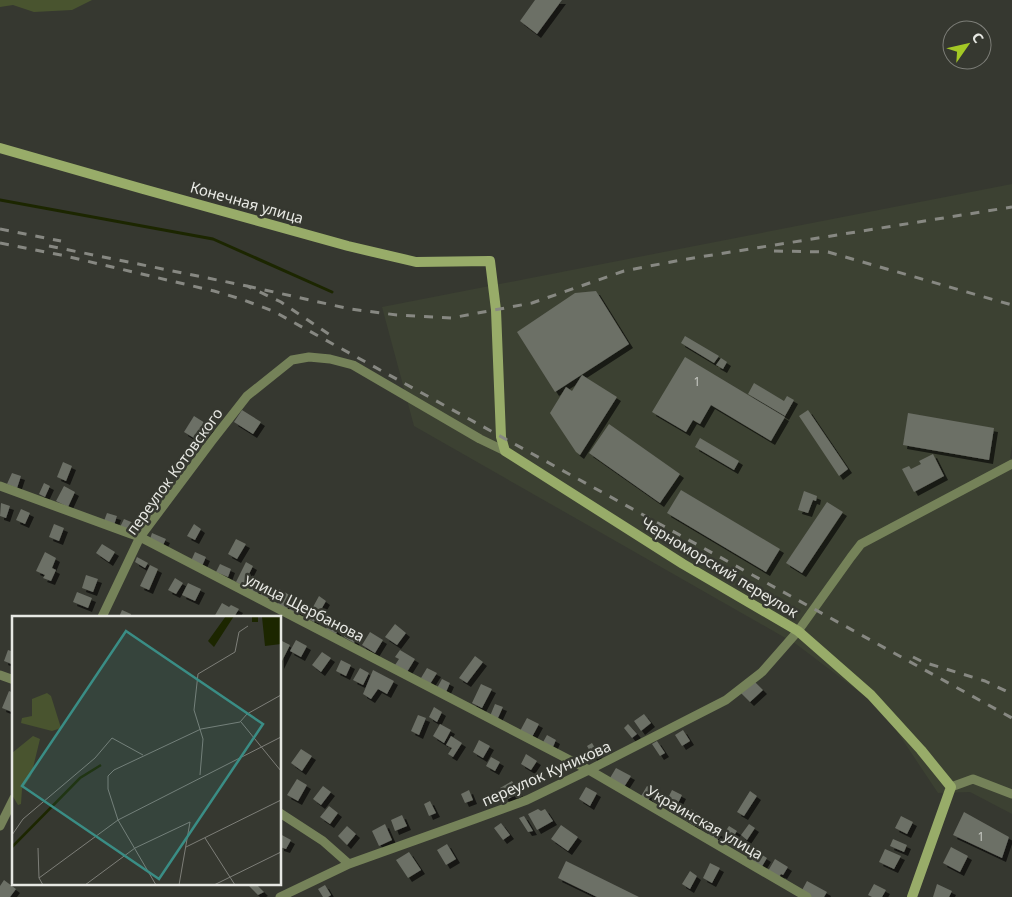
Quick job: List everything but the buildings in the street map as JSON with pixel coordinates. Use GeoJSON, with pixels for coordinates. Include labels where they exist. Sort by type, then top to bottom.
{"type":"FeatureCollection","features":[{"type":"Feature","properties":{"kind":"street","name":"Конечная улица"},"geometry":{"type":"LineString","coordinates":[[0,148],[348,246],[416,262],[490,261],[496,310],[501,437],[505,450]]}},
{"type":"Feature","properties":{"kind":"street","name":"переулок Котовского"},"geometry":{"type":"LineString","coordinates":[[102,616],[140,537],[247,396],[292,360],[309,357],[330,359],[353,365],[480,439],[505,450]]}},
{"type":"Feature","properties":{"kind":"street","name":"Черноморский переулок"},"geometry":{"type":"LineString","coordinates":[[505,450],[683,564],[798,631],[871,695],[921,750],[951,787]]}},
{"type":"Feature","properties":{"kind":"street","name":"переулок Куникова"},"geometry":{"type":"LineString","coordinates":[[280,897],[349,864],[518,803],[590,770],[726,700],[762,672],[798,631],[861,544],[1012,464]]}},
{"type":"Feature","properties":{"kind":"street","name":"улица Щербанова"},"geometry":{"type":"LineString","coordinates":[[0,486],[140,537],[590,770]]}},
{"type":"Feature","properties":{"kind":"street"},"geometry":{"type":"LineString","coordinates":[[0,675],[12,679]]}},
{"type":"Feature","properties":{"kind":"street","name":"Украинская улица"},"geometry":{"type":"LineString","coordinates":[[590,770],[807,897]]}},
{"type":"Feature","properties":{"kind":"street"},"geometry":{"type":"LineString","coordinates":[[912,897],[951,787],[973,779],[1012,794]]}},
{"type":"Feature","properties":{"kind":"street"},"geometry":{"type":"LineString","coordinates":[[0,826],[12,802]]}},
{"type":"Feature","properties":{"kind":"street"},"geometry":{"type":"LineString","coordinates":[[281,814],[323,841],[349,864]]}},
{"type":"Feature","properties":{"kind":"shaded area"},"geometry":{"type":"Polygon","coordinates":[[[1012,184],[1012,445],[1010,458],[1012,459],[1012,814],[970,792],[938,793],[882,709],[796,644],[414,426],[382,307],[1012,184]]]}},
{"type":"Feature","properties":{"kind":"green space"},"geometry":{"type":"Polygon","coordinates":[[[0,0],[92,0],[72,10],[34,12],[13,5],[0,7],[0,0]]]}},
{"type":"Feature","properties":{"kind":"waterway"},"geometry":{"type":"LineString","coordinates":[[0,200],[213,239],[332,292]]}},
{"type":"Feature","properties":{"kind":"railway"},"geometry":{"type":"LineString","coordinates":[[247,286],[350,309],[397,315],[451,318],[532,303],[624,271],[681,260],[1012,207]]}},
{"type":"Feature","properties":{"kind":"railway"},"geometry":{"type":"LineString","coordinates":[[0,229],[61,241]]}},
{"type":"Feature","properties":{"kind":"railway"},"geometry":{"type":"LineString","coordinates":[[0,243],[61,255],[214,291],[273,311],[1012,718]]}},
{"type":"Feature","properties":{"kind":"railway"},"geometry":{"type":"LineString","coordinates":[[49,246],[247,286],[281,302],[333,337]]}},
{"type":"Feature","properties":{"kind":"railway"},"geometry":{"type":"LineString","coordinates":[[774,251],[828,252],[1012,305]]}},
{"type":"Feature","properties":{"kind":"railway"},"geometry":{"type":"LineString","coordinates":[[913,657],[923,662],[985,681],[1012,694]]}}]}
